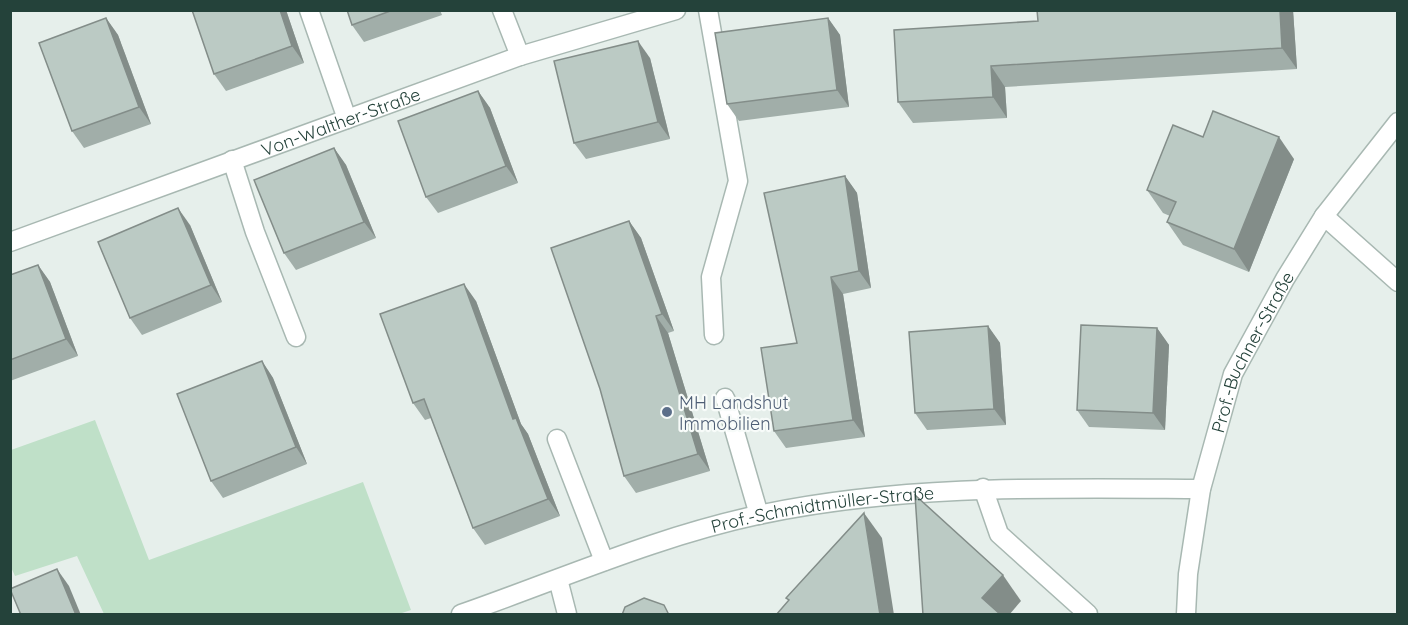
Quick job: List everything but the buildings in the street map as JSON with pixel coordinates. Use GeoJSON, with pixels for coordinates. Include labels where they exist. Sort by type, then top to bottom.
{"type":"FeatureCollection","features":[{"type":"Feature","properties":{"kind":"street"},"geometry":{"type":"LineString","coordinates":[[309,10],[347,118]]}},
{"type":"Feature","properties":{"kind":"street"},"geometry":{"type":"LineString","coordinates":[[502,10],[520,56]]}},
{"type":"Feature","properties":{"kind":"street","name":"Von-Walther-Straße"},"geometry":{"type":"LineString","coordinates":[[10,242],[520,56],[676,10]]}},
{"type":"Feature","properties":{"kind":"street"},"geometry":{"type":"LineString","coordinates":[[708,10],[738,181],[711,277],[714,335]]}},
{"type":"Feature","properties":{"kind":"street","name":"Prof.-Buchner-Straße"},"geometry":{"type":"LineString","coordinates":[[1186,615],[1188,574],[1201,489],[1233,374],[1285,279],[1324,216],[1398,122]]}},
{"type":"Feature","properties":{"kind":"street"},"geometry":{"type":"LineString","coordinates":[[232,160],[255,232],[296,337]]}},
{"type":"Feature","properties":{"kind":"street"},"geometry":{"type":"LineString","coordinates":[[1324,216],[1398,282]]}},
{"type":"Feature","properties":{"kind":"street"},"geometry":{"type":"LineString","coordinates":[[725,398],[759,515]]}},
{"type":"Feature","properties":{"kind":"street"},"geometry":{"type":"LineString","coordinates":[[557,439],[604,561]]}},
{"type":"Feature","properties":{"kind":"street"},"geometry":{"type":"LineString","coordinates":[[983,488],[999,534],[1088,615]]}},
{"type":"Feature","properties":{"kind":"street","name":"Prof.-Schmidtmüller-Straße"},"geometry":{"type":"LineString","coordinates":[[473,612],[604,561],[694,531],[759,515],[865,499],[983,488],[1201,489]]}},
{"type":"Feature","properties":{"kind":"street"},"geometry":{"type":"LineString","coordinates":[[558,579],[567,615]]}},
{"type":"Feature","properties":{"kind":"green space"},"geometry":{"type":"Polygon","coordinates":[[[95,420],[149,560],[363,482],[411,610],[399,614],[104,614],[77,556],[15,576],[10,565],[11,450],[95,420]]]}},
{"type":"Feature","properties":{"kind":"place","name":"MH Landshut Immobilien"},"geometry":{"type":"Point","coordinates":[667,412]}}]}
